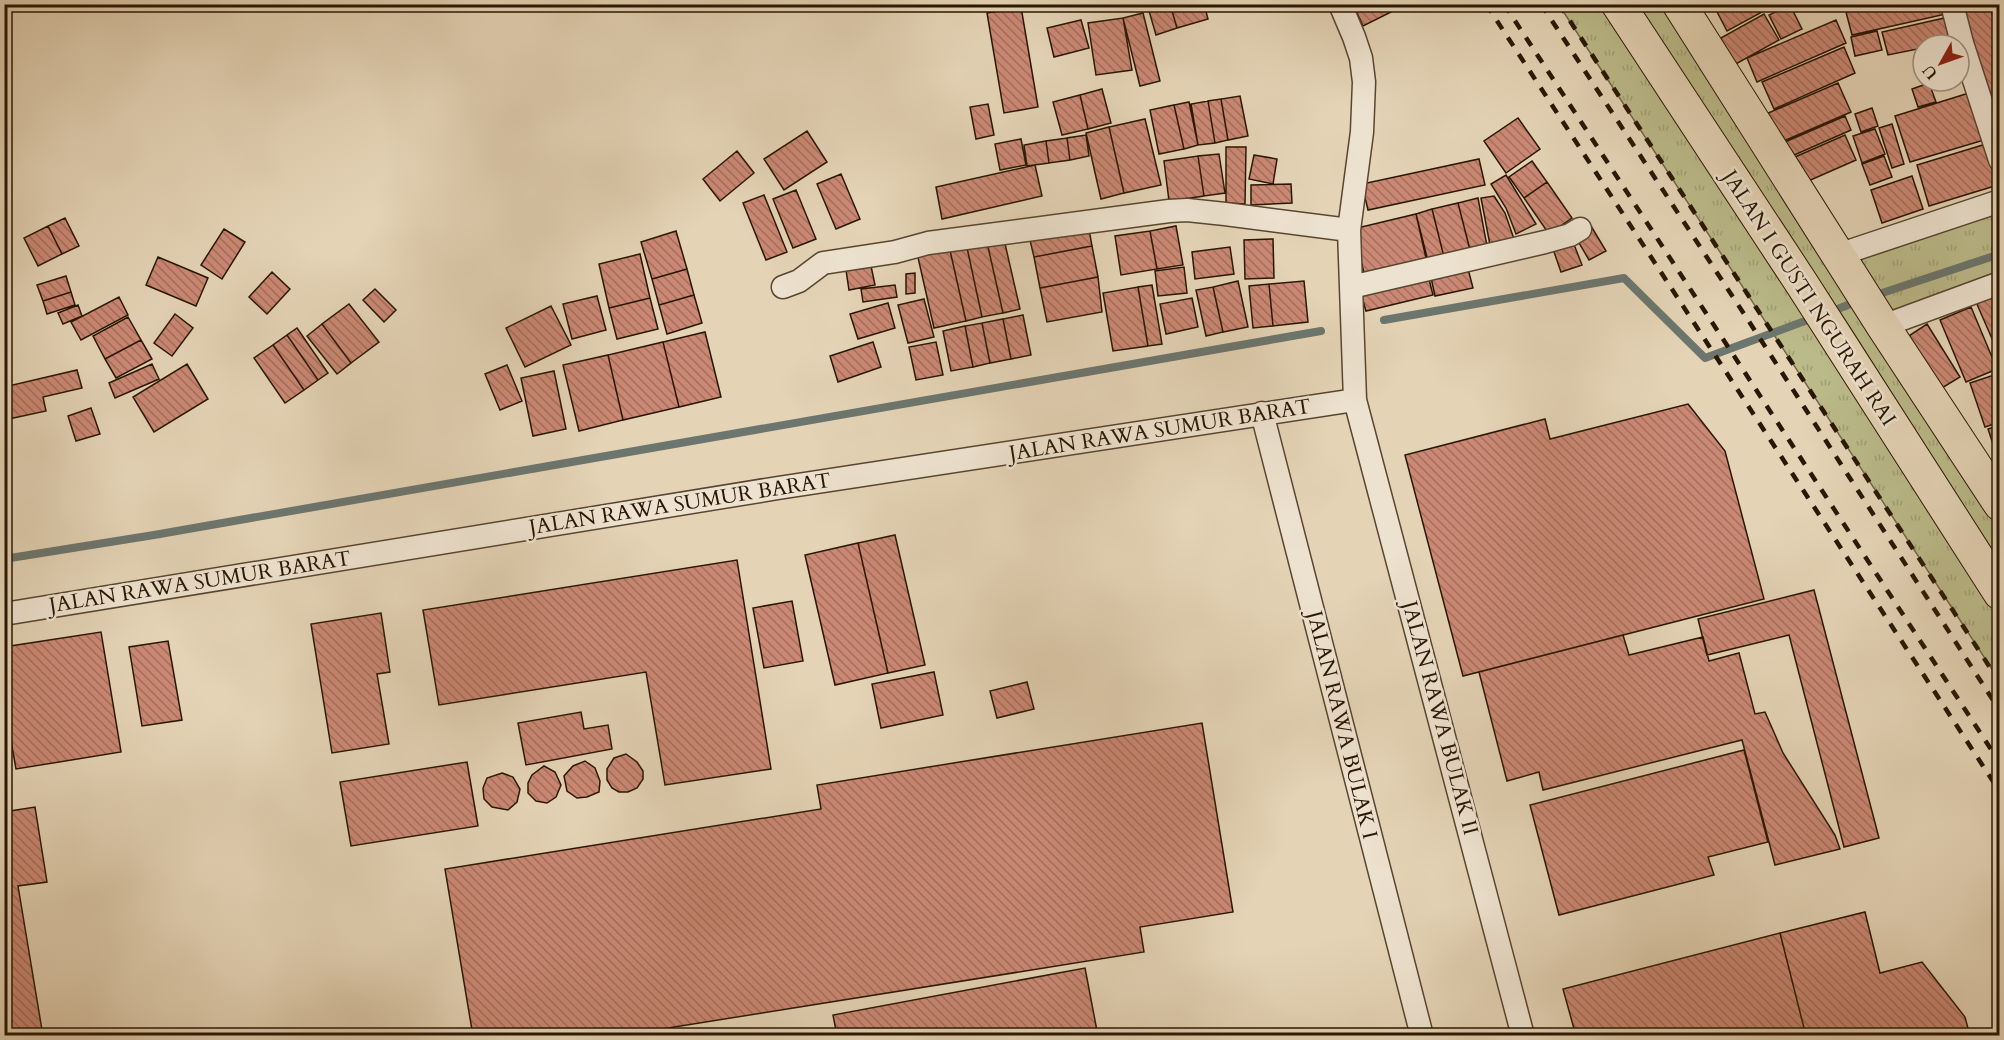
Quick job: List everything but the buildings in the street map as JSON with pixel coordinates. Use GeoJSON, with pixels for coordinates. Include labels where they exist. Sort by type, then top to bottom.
{"type":"FeatureCollection","features":[{"type":"Feature","properties":{"kind":"main road","name":"JALAN I GUSTI NGURAH RAI"},"geometry":{"type":"LineString","coordinates":[[1618,4],[2000,592]]}},
{"type":"Feature","properties":{"kind":"main road"},"geometry":{"type":"LineString","coordinates":[[1679,4],[1878,319],[2000,504]]}},
{"type":"Feature","properties":{"kind":"street","name":"JALAN RAWA BULAK II"},"geometry":{"type":"LineString","coordinates":[[1340,4],[1361,58],[1364,82],[1362,132],[1349,230],[1355,400],[1523,1035]]}},
{"type":"Feature","properties":{"kind":"street"},"geometry":{"type":"LineString","coordinates":[[1952,4],[1962,43],[2000,160]]}},
{"type":"Feature","properties":{"kind":"street"},"geometry":{"type":"LineString","coordinates":[[1844,265],[2000,201]]}},
{"type":"Feature","properties":{"kind":"street"},"geometry":{"type":"LineString","coordinates":[[783,287],[799,281],[823,263],[895,252],[928,243],[1169,211],[1206,212],[1349,230]]}},
{"type":"Feature","properties":{"kind":"street"},"geometry":{"type":"LineString","coordinates":[[1351,287],[1545,242],[1570,235],[1580,229]]}},
{"type":"Feature","properties":{"kind":"street"},"geometry":{"type":"LineString","coordinates":[[1878,319],[2000,283]]}},
{"type":"Feature","properties":{"kind":"street","name":"JALAN RAWA SUMUR BARAT"},"geometry":{"type":"LineString","coordinates":[[4,614],[778,488],[1355,400]]}},
{"type":"Feature","properties":{"kind":"street","name":"JALAN RAWA BULAK I"},"geometry":{"type":"LineString","coordinates":[[1262,414],[1422,1035]]}},
{"type":"Feature","properties":{"kind":"green space"},"geometry":{"type":"Polygon","coordinates":[[[1559,5],[1618,5],[1999,593],[1999,680],[1559,5]]]}},
{"type":"Feature","properties":{"kind":"green space"},"geometry":{"type":"Polygon","coordinates":[[[1637,5],[1678,5],[1838,255],[1999,201],[1999,284],[1883,326],[1999,504],[1999,562],[1849,326],[1637,5]]]}},
{"type":"Feature","properties":{"kind":"waterway"},"geometry":{"type":"LineString","coordinates":[[1873,296],[2000,254]]}},
{"type":"Feature","properties":{"kind":"waterway"},"geometry":{"type":"LineString","coordinates":[[1384,320],[1624,278],[1705,358],[1813,318]]}},
{"type":"Feature","properties":{"kind":"waterway"},"geometry":{"type":"LineString","coordinates":[[1830,312],[1858,301]]}},
{"type":"Feature","properties":{"kind":"waterway"},"geometry":{"type":"LineString","coordinates":[[4,559],[154,535],[1321,331]]}},
{"type":"Feature","properties":{"kind":"railway"},"geometry":{"type":"LineString","coordinates":[[1486,4],[2000,792]]}},
{"type":"Feature","properties":{"kind":"railway"},"geometry":{"type":"LineString","coordinates":[[1504,4],[2000,763]]}},
{"type":"Feature","properties":{"kind":"railway"},"geometry":{"type":"LineString","coordinates":[[1541,4],[2000,711]]}},
{"type":"Feature","properties":{"kind":"railway"},"geometry":{"type":"LineString","coordinates":[[1559,4],[2000,683]]}}]}
